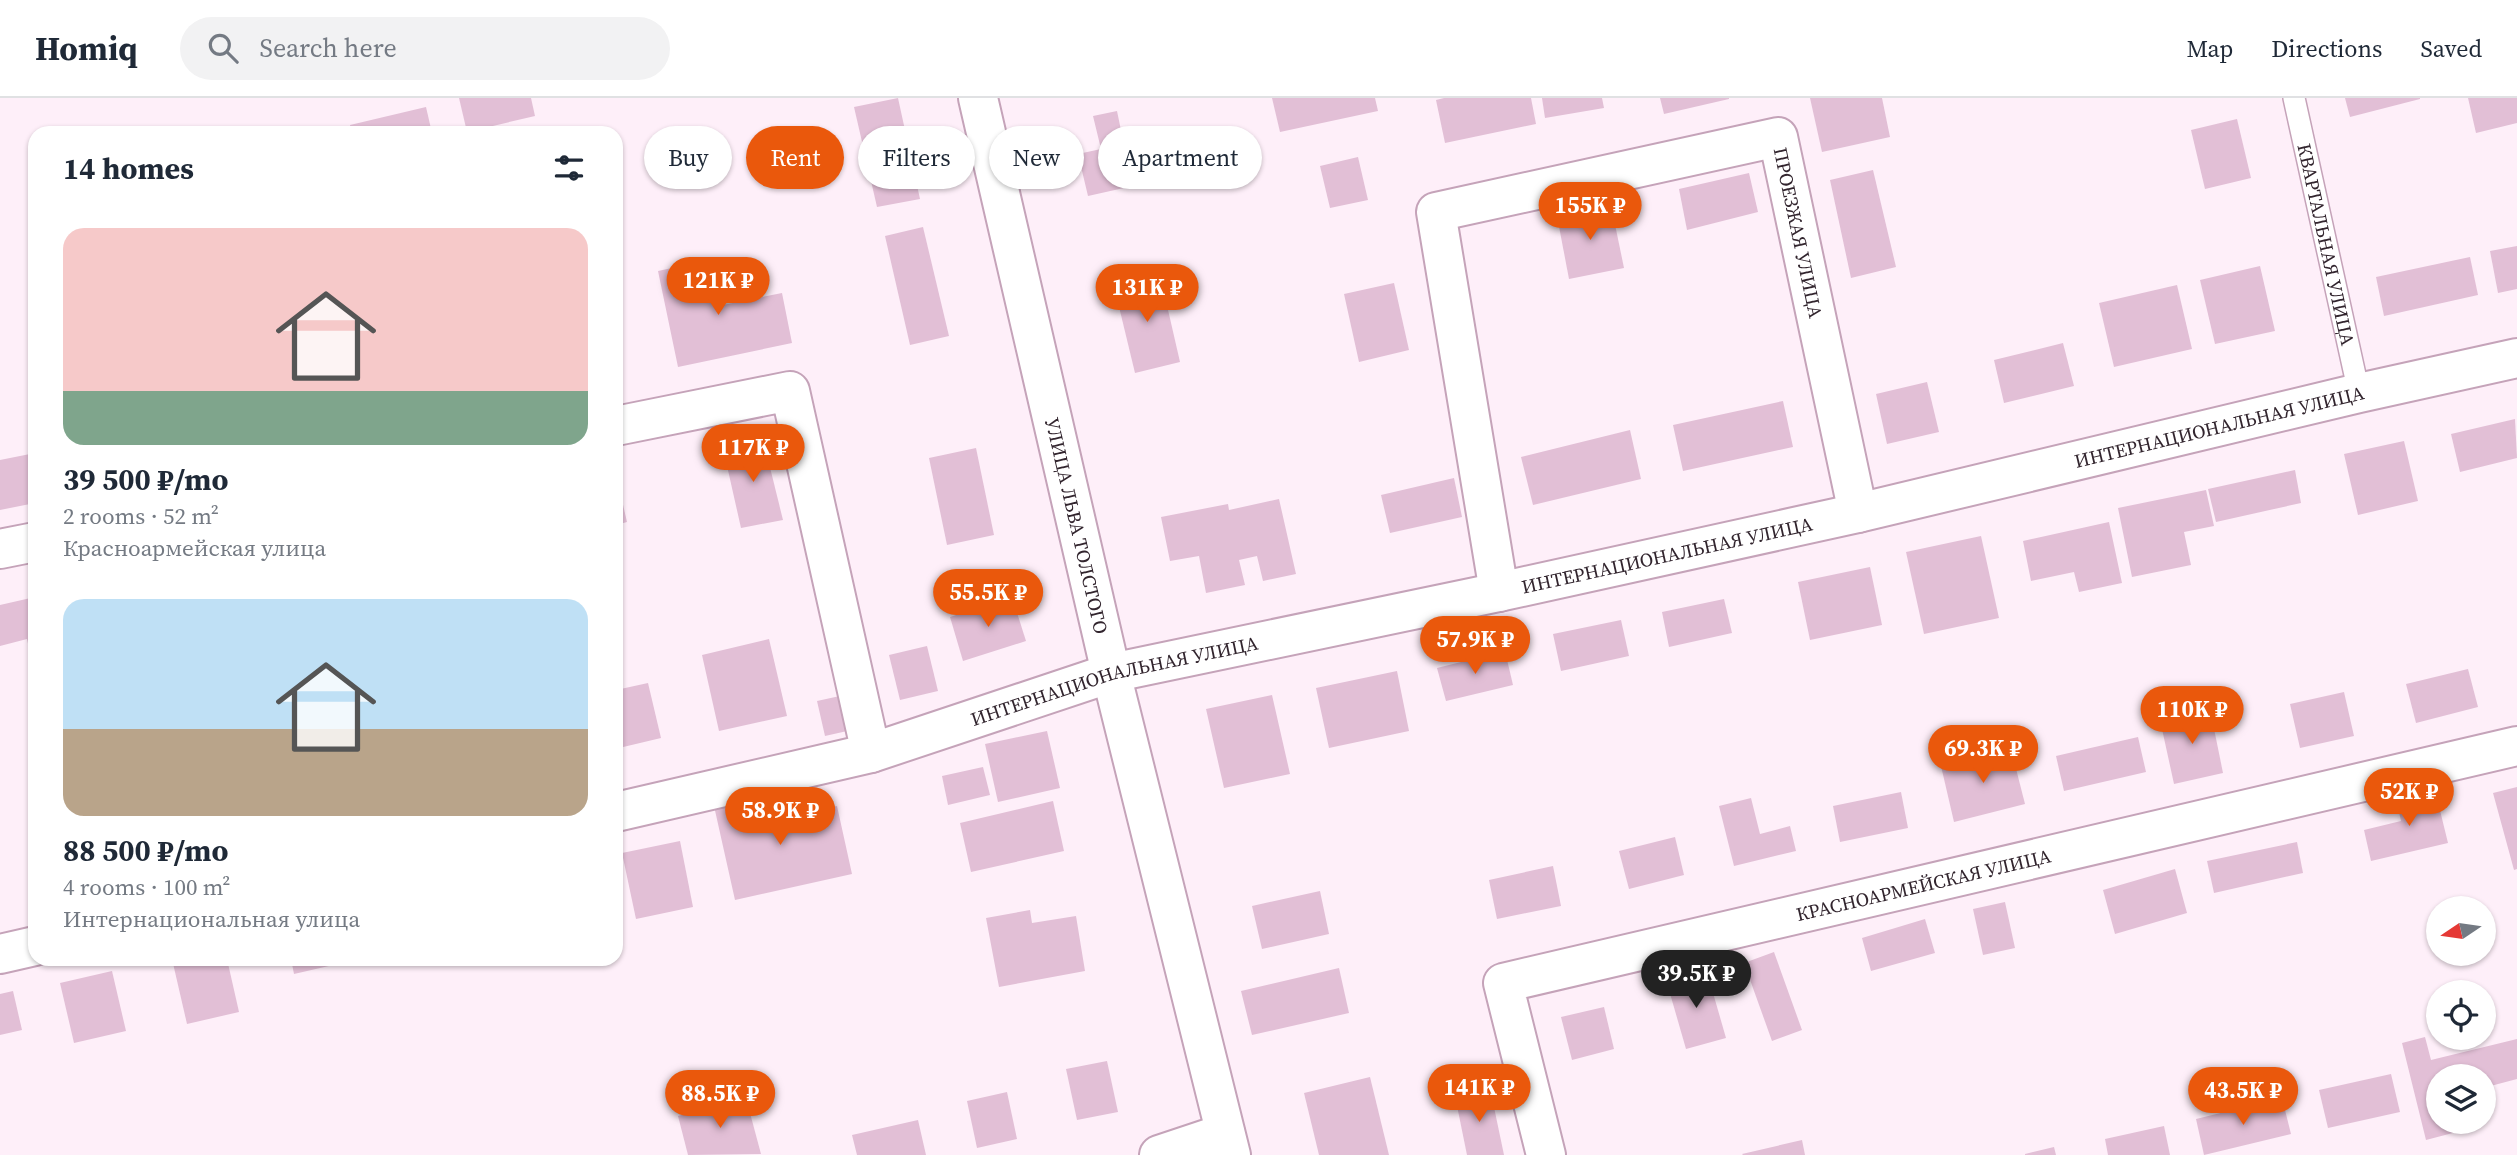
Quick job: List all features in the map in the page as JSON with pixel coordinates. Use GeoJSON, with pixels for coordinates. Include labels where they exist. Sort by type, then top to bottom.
{"type":"FeatureCollection","features":[{"type":"Feature","properties":{"kind":"street","name":"УЛИЦА ЛЬВА ТОЛСТОГО"},"geometry":{"type":"LineString","coordinates":[[978,98],[1111,673],[1228,1144]]}},
{"type":"Feature","properties":{"kind":"street","name":"ПРОЕЗЖАЯ УЛИЦА"},"geometry":{"type":"LineString","coordinates":[[1499,592],[1436,212],[1778,136],[1858,513]]}},
{"type":"Feature","properties":{"kind":"street","name":"ИНТЕРНАЦИОНАЛЬНАЯ УЛИЦА"},"geometry":{"type":"LineString","coordinates":[[623,810],[870,754],[1111,673],[1858,513],[2359,393],[2517,358]]}},
{"type":"Feature","properties":{"kind":"street"},"geometry":{"type":"LineString","coordinates":[[623,425],[790,391],[870,754]]}},
{"type":"Feature","properties":{"kind":"street"},"geometry":{"type":"LineString","coordinates":[[0,549],[28,543]]}},
{"type":"Feature","properties":{"kind":"street","name":"КРАСНОАРМЕЙСКАЯ УЛИЦА"},"geometry":{"type":"LineString","coordinates":[[1546,1155],[1503,983],[2517,746]]}},
{"type":"Feature","properties":{"kind":"street"},"geometry":{"type":"LineString","coordinates":[[0,954],[28,948]]}},
{"type":"Feature","properties":{"kind":"street"},"geometry":{"type":"LineString","coordinates":[[1159,1155],[1228,1144]]}},
{"type":"Feature","properties":{"kind":"lane","name":"КВАРТАЛЬНАЯ УЛИЦА"},"geometry":{"type":"LineString","coordinates":[[2294,98],[2359,393]]}},
{"type":"Feature","properties":{"kind":"building"},"geometry":{"type":"Polygon","coordinates":[[[459,98],[531,98],[535,116],[492,126],[466,126],[459,98]]]}},
{"type":"Feature","properties":{"kind":"building"},"geometry":{"type":"Polygon","coordinates":[[[898,98],[904,126],[858,126],[854,107],[898,98]]]}},
{"type":"Feature","properties":{"kind":"building"},"geometry":{"type":"Polygon","coordinates":[[[1272,98],[1375,98],[1378,111],[1280,132],[1272,98]]]}},
{"type":"Feature","properties":{"kind":"building"},"geometry":{"type":"Polygon","coordinates":[[[1531,98],[1536,124],[1445,143],[1436,100],[1531,98]]]}},
{"type":"Feature","properties":{"kind":"building"},"geometry":{"type":"Polygon","coordinates":[[[1542,98],[1602,98],[1604,108],[1545,118],[1542,98]]]}},
{"type":"Feature","properties":{"kind":"building"},"geometry":{"type":"Polygon","coordinates":[[[1660,98],[1729,98],[1729,99],[1664,114],[1660,98]]]}},
{"type":"Feature","properties":{"kind":"building"},"geometry":{"type":"Polygon","coordinates":[[[1810,98],[1882,98],[1890,137],[1822,152],[1810,98]]]}},
{"type":"Feature","properties":{"kind":"building"},"geometry":{"type":"Polygon","coordinates":[[[2345,98],[2420,98],[2420,99],[2350,117],[2345,98]]]}},
{"type":"Feature","properties":{"kind":"building"},"geometry":{"type":"Polygon","coordinates":[[[2468,98],[2517,98],[2517,123],[2476,133],[2468,98]]]}},
{"type":"Feature","properties":{"kind":"building"},"geometry":{"type":"Polygon","coordinates":[[[426,107],[430,126],[350,126],[426,107]]]}},
{"type":"Feature","properties":{"kind":"building"},"geometry":{"type":"Polygon","coordinates":[[[1117,111],[1120,126],[1098,126],[1098,137],[1093,116],[1117,111]]]}},
{"type":"Feature","properties":{"kind":"building"},"geometry":{"type":"Polygon","coordinates":[[[2237,119],[2251,178],[2205,189],[2191,130],[2237,119]]]}},
{"type":"Feature","properties":{"kind":"building"},"geometry":{"type":"Polygon","coordinates":[[[1098,150],[1098,189],[1119,189],[1088,196],[1084,179],[1084,153],[1098,150]]]}},
{"type":"Feature","properties":{"kind":"building"},"geometry":{"type":"Polygon","coordinates":[[[1358,157],[1368,200],[1330,208],[1320,166],[1358,157]]]}},
{"type":"Feature","properties":{"kind":"building"},"geometry":{"type":"Polygon","coordinates":[[[1873,170],[1896,267],[1851,278],[1830,180],[1873,170]]]}},
{"type":"Feature","properties":{"kind":"building"},"geometry":{"type":"Polygon","coordinates":[[[1749,173],[1758,212],[1687,230],[1679,189],[1749,173]]]}},
{"type":"Feature","properties":{"kind":"building"},"geometry":{"type":"Polygon","coordinates":[[[873,189],[918,189],[920,199],[877,207],[873,189]]]}},
{"type":"Feature","properties":{"kind":"building"},"geometry":{"type":"Polygon","coordinates":[[[1611,205],[1624,268],[1569,279],[1557,216],[1611,205]]]}},
{"type":"Feature","properties":{"kind":"building"},"geometry":{"type":"Polygon","coordinates":[[[923,227],[949,336],[910,345],[885,236],[923,227]]]}},
{"type":"Feature","properties":{"kind":"building"},"geometry":{"type":"Polygon","coordinates":[[[2517,246],[2517,289],[2498,293],[2490,251],[2517,246]]]}},
{"type":"Feature","properties":{"kind":"building"},"geometry":{"type":"Polygon","coordinates":[[[2470,257],[2478,295],[2384,316],[2376,277],[2470,257]]]}},
{"type":"Feature","properties":{"kind":"building"},"geometry":{"type":"Polygon","coordinates":[[[713,259],[723,305],[782,293],[792,343],[678,367],[658,271],[713,259]]]}},
{"type":"Feature","properties":{"kind":"building"},"geometry":{"type":"Polygon","coordinates":[[[2260,266],[2275,331],[2215,344],[2200,280],[2260,266]]]}},
{"type":"Feature","properties":{"kind":"building"},"geometry":{"type":"Polygon","coordinates":[[[1160,275],[1180,362],[1135,373],[1114,286],[1160,275]]]}},
{"type":"Feature","properties":{"kind":"building"},"geometry":{"type":"Polygon","coordinates":[[[1394,283],[1409,350],[1359,362],[1344,294],[1394,283]]]}},
{"type":"Feature","properties":{"kind":"building"},"geometry":{"type":"Polygon","coordinates":[[[2177,285],[2192,349],[2114,367],[2099,303],[2177,285]]]}},
{"type":"Feature","properties":{"kind":"building"},"geometry":{"type":"Polygon","coordinates":[[[2063,343],[2074,386],[2004,403],[1994,360],[2063,343]]]}},
{"type":"Feature","properties":{"kind":"building"},"geometry":{"type":"Polygon","coordinates":[[[1927,382],[1939,432],[1887,444],[1876,394],[1927,382]]]}},
{"type":"Feature","properties":{"kind":"building"},"geometry":{"type":"Polygon","coordinates":[[[1783,401],[1793,447],[1683,471],[1673,425],[1783,401]]]}},
{"type":"Feature","properties":{"kind":"building"},"geometry":{"type":"Polygon","coordinates":[[[2515,419],[2517,458],[2460,472],[2451,434],[2515,419]]]}},
{"type":"Feature","properties":{"kind":"building"},"geometry":{"type":"Polygon","coordinates":[[[1630,430],[1641,479],[1533,505],[1521,457],[1630,430]]]}},
{"type":"Feature","properties":{"kind":"building"},"geometry":{"type":"Polygon","coordinates":[[[763,439],[783,520],[741,528],[723,448],[763,439]]]}},
{"type":"Feature","properties":{"kind":"building"},"geometry":{"type":"Polygon","coordinates":[[[2404,441],[2418,501],[2358,515],[2344,454],[2404,441]]]}},
{"type":"Feature","properties":{"kind":"building"},"geometry":{"type":"Polygon","coordinates":[[[976,448],[994,535],[947,545],[929,458],[976,448]]]}},
{"type":"Feature","properties":{"kind":"building"},"geometry":{"type":"Polygon","coordinates":[[[28,454],[28,504],[0,510],[0,460],[28,454]]]}},
{"type":"Feature","properties":{"kind":"building"},"geometry":{"type":"Polygon","coordinates":[[[2295,470],[2301,503],[2216,522],[2208,489],[2295,470]]]}},
{"type":"Feature","properties":{"kind":"building"},"geometry":{"type":"Polygon","coordinates":[[[1454,478],[1462,517],[1390,533],[1381,495],[1454,478]]]}},
{"type":"Feature","properties":{"kind":"building"},"geometry":{"type":"Polygon","coordinates":[[[2206,490],[2214,526],[2184,532],[2191,565],[2132,577],[2118,508],[2206,490]]]}},
{"type":"Feature","properties":{"kind":"building"},"geometry":{"type":"Polygon","coordinates":[[[1279,499],[1296,574],[1263,581],[1257,556],[1239,560],[1245,585],[1206,593],[1199,556],[1170,561],[1161,517],[1228,504],[1229,510],[1279,499]]]}},
{"type":"Feature","properties":{"kind":"building"},"geometry":{"type":"Polygon","coordinates":[[[623,505],[627,522],[623,523],[623,505]]]}},
{"type":"Feature","properties":{"kind":"building"},"geometry":{"type":"Polygon","coordinates":[[[2109,522],[2122,583],[2079,592],[2074,572],[2031,581],[2023,541],[2109,522]]]}},
{"type":"Feature","properties":{"kind":"building"},"geometry":{"type":"Polygon","coordinates":[[[1981,536],[1999,618],[1924,634],[1906,552],[1981,536]]]}},
{"type":"Feature","properties":{"kind":"building"},"geometry":{"type":"Polygon","coordinates":[[[1870,567],[1882,625],[1810,640],[1798,582],[1870,567]]]}},
{"type":"Feature","properties":{"kind":"building"},"geometry":{"type":"Polygon","coordinates":[[[1012,597],[1026,641],[963,661],[950,617],[1012,597]]]}},
{"type":"Feature","properties":{"kind":"building"},"geometry":{"type":"Polygon","coordinates":[[[28,599],[28,644],[27,639],[0,646],[0,605],[28,599]]]}},
{"type":"Feature","properties":{"kind":"building"},"geometry":{"type":"Polygon","coordinates":[[[1724,599],[1732,633],[1669,647],[1662,612],[1724,599]]]}},
{"type":"Feature","properties":{"kind":"building"},"geometry":{"type":"Polygon","coordinates":[[[1621,620],[1629,656],[1561,671],[1553,634],[1621,620]]]}},
{"type":"Feature","properties":{"kind":"building"},"geometry":{"type":"Polygon","coordinates":[[[769,639],[787,716],[719,731],[702,655],[769,639]]]}},
{"type":"Feature","properties":{"kind":"building"},"geometry":{"type":"Polygon","coordinates":[[[927,646],[938,691],[900,700],[889,655],[927,646]]]}},
{"type":"Feature","properties":{"kind":"building"},"geometry":{"type":"Polygon","coordinates":[[[1505,651],[1513,685],[1446,701],[1437,668],[1505,651]]]}},
{"type":"Feature","properties":{"kind":"building"},"geometry":{"type":"Polygon","coordinates":[[[2468,669],[2478,707],[2416,723],[2406,684],[2468,669]]]}},
{"type":"Feature","properties":{"kind":"building"},"geometry":{"type":"Polygon","coordinates":[[[1397,671],[1409,731],[1329,748],[1316,688],[1397,671]]]}},
{"type":"Feature","properties":{"kind":"building"},"geometry":{"type":"Polygon","coordinates":[[[648,683],[661,738],[623,747],[623,688],[648,683]]]}},
{"type":"Feature","properties":{"kind":"building"},"geometry":{"type":"Polygon","coordinates":[[[2344,692],[2354,736],[2300,748],[2290,704],[2344,692]]]}},
{"type":"Feature","properties":{"kind":"building"},"geometry":{"type":"Polygon","coordinates":[[[849,694],[856,729],[825,736],[817,701],[849,694]]]}},
{"type":"Feature","properties":{"kind":"building"},"geometry":{"type":"Polygon","coordinates":[[[1272,695],[1290,774],[1224,788],[1206,709],[1272,695]]]}},
{"type":"Feature","properties":{"kind":"building"},"geometry":{"type":"Polygon","coordinates":[[[2210,709],[2223,773],[2174,784],[2160,720],[2210,709]]]}},
{"type":"Feature","properties":{"kind":"building"},"geometry":{"type":"Polygon","coordinates":[[[1047,731],[1060,788],[998,802],[985,744],[1047,731]]]}},
{"type":"Feature","properties":{"kind":"building"},"geometry":{"type":"Polygon","coordinates":[[[2138,737],[2146,772],[2064,791],[2056,756],[2138,737]]]}},
{"type":"Feature","properties":{"kind":"building"},"geometry":{"type":"Polygon","coordinates":[[[2011,749],[2025,804],[1954,822],[1941,766],[2011,749]]]}},
{"type":"Feature","properties":{"kind":"building"},"geometry":{"type":"Polygon","coordinates":[[[983,767],[990,795],[948,805],[942,776],[983,767]]]}},
{"type":"Feature","properties":{"kind":"building"},"geometry":{"type":"Polygon","coordinates":[[[2517,787],[2517,869],[2514,870],[2493,793],[2517,787]]]}},
{"type":"Feature","properties":{"kind":"building"},"geometry":{"type":"Polygon","coordinates":[[[2435,790],[2448,843],[2371,861],[2364,830],[2401,821],[2396,799],[2435,790]]]}},
{"type":"Feature","properties":{"kind":"building"},"geometry":{"type":"Polygon","coordinates":[[[1901,792],[1908,828],[1840,842],[1833,806],[1901,792]]]}},
{"type":"Feature","properties":{"kind":"building"},"geometry":{"type":"Polygon","coordinates":[[[764,795],[769,821],[837,806],[852,874],[735,900],[714,806],[764,795]]]}},
{"type":"Feature","properties":{"kind":"building"},"geometry":{"type":"Polygon","coordinates":[[[1751,798],[1760,834],[1790,826],[1796,851],[1734,866],[1719,806],[1751,798]]]}},
{"type":"Feature","properties":{"kind":"building"},"geometry":{"type":"Polygon","coordinates":[[[1053,801],[1064,851],[971,872],[960,823],[1053,801]]]}},
{"type":"Feature","properties":{"kind":"building"},"geometry":{"type":"Polygon","coordinates":[[[1675,837],[1684,875],[1629,889],[1619,851],[1675,837]]]}},
{"type":"Feature","properties":{"kind":"building"},"geometry":{"type":"Polygon","coordinates":[[[680,841],[693,907],[636,919],[623,853],[680,841]]]}},
{"type":"Feature","properties":{"kind":"building"},"geometry":{"type":"Polygon","coordinates":[[[2297,842],[2303,873],[2214,893],[2207,861],[2297,842]]]}},
{"type":"Feature","properties":{"kind":"building"},"geometry":{"type":"Polygon","coordinates":[[[1553,866],[1561,906],[1497,919],[1489,880],[1553,866]]]}},
{"type":"Feature","properties":{"kind":"building"},"geometry":{"type":"Polygon","coordinates":[[[2175,869],[2187,913],[2115,934],[2103,890],[2175,869]]]}},
{"type":"Feature","properties":{"kind":"building"},"geometry":{"type":"Polygon","coordinates":[[[1320,891],[1329,934],[1262,949],[1252,906],[1320,891]]]}},
{"type":"Feature","properties":{"kind":"building"},"geometry":{"type":"Polygon","coordinates":[[[2005,902],[2015,948],[1983,955],[1973,909],[2005,902]]]}},
{"type":"Feature","properties":{"kind":"building"},"geometry":{"type":"Polygon","coordinates":[[[1030,910],[1032,923],[1076,916],[1085,971],[999,987],[986,918],[1030,910]]]}},
{"type":"Feature","properties":{"kind":"building"},"geometry":{"type":"Polygon","coordinates":[[[1925,919],[1935,953],[1871,971],[1862,938],[1925,919]]]}},
{"type":"Feature","properties":{"kind":"building"},"geometry":{"type":"Polygon","coordinates":[[[1774,952],[1802,1030],[1772,1041],[1744,963],[1774,952]]]}},
{"type":"Feature","properties":{"kind":"building"},"geometry":{"type":"Polygon","coordinates":[[[174,966],[229,966],[239,1012],[187,1024],[174,966]]]}},
{"type":"Feature","properties":{"kind":"building"},"geometry":{"type":"Polygon","coordinates":[[[292,966],[329,966],[294,974],[292,966]]]}},
{"type":"Feature","properties":{"kind":"building"},"geometry":{"type":"Polygon","coordinates":[[[1339,968],[1349,1013],[1252,1035],[1241,991],[1339,968]]]}},
{"type":"Feature","properties":{"kind":"building"},"geometry":{"type":"Polygon","coordinates":[[[112,971],[126,1031],[74,1043],[60,983],[112,971]]]}},
{"type":"Feature","properties":{"kind":"building"},"geometry":{"type":"Polygon","coordinates":[[[1707,972],[1726,1038],[1686,1049],[1667,983],[1707,972]]]}},
{"type":"Feature","properties":{"kind":"building"},"geometry":{"type":"Polygon","coordinates":[[[13,991],[22,1030],[0,1035],[0,994],[13,991]]]}},
{"type":"Feature","properties":{"kind":"building"},"geometry":{"type":"Polygon","coordinates":[[[1604,1007],[1614,1049],[1572,1060],[1561,1017],[1604,1007]]]}},
{"type":"Feature","properties":{"kind":"building"},"geometry":{"type":"Polygon","coordinates":[[[2425,1037],[2426,1050],[2428,1050],[2431,1060],[2472,1050],[2496,1050],[2496,1044],[2517,1039],[2517,1079],[2496,1085],[2496,1064],[2426,1064],[2426,1134],[2449,1134],[2426,1140],[2402,1043],[2425,1037]]]}},
{"type":"Feature","properties":{"kind":"building"},"geometry":{"type":"Polygon","coordinates":[[[1107,1061],[1118,1112],[1077,1120],[1066,1069],[1107,1061]]]}},
{"type":"Feature","properties":{"kind":"building"},"geometry":{"type":"Polygon","coordinates":[[[2391,1074],[2400,1112],[2328,1128],[2319,1090],[2391,1074]]]}},
{"type":"Feature","properties":{"kind":"building"},"geometry":{"type":"Polygon","coordinates":[[[1370,1077],[1389,1155],[1319,1155],[1304,1093],[1370,1077]]]}},
{"type":"Feature","properties":{"kind":"building"},"geometry":{"type":"Polygon","coordinates":[[[1490,1088],[1504,1155],[1467,1155],[1455,1096],[1490,1088]]]}},
{"type":"Feature","properties":{"kind":"building"},"geometry":{"type":"Polygon","coordinates":[[[1007,1092],[1017,1139],[977,1148],[967,1101],[1007,1092]]]}},
{"type":"Feature","properties":{"kind":"building"},"geometry":{"type":"Polygon","coordinates":[[[746,1098],[761,1154],[688,1155],[678,1116],[746,1098]]]}},
{"type":"Feature","properties":{"kind":"building"},"geometry":{"type":"Polygon","coordinates":[[[2282,1098],[2291,1134],[2204,1155],[2196,1119],[2282,1098]]]}},
{"type":"Feature","properties":{"kind":"building"},"geometry":{"type":"Polygon","coordinates":[[[918,1120],[926,1155],[857,1155],[852,1135],[918,1120]]]}},
{"type":"Feature","properties":{"kind":"building"},"geometry":{"type":"Polygon","coordinates":[[[2164,1126],[2170,1155],[2108,1155],[2105,1139],[2164,1126]]]}},
{"type":"Feature","properties":{"kind":"building"},"geometry":{"type":"Polygon","coordinates":[[[1802,1140],[1805,1155],[1742,1154],[1802,1140]]]}},
{"type":"Feature","properties":{"kind":"building"},"geometry":{"type":"Polygon","coordinates":[[[2054,1147],[2056,1155],[2025,1155],[2025,1154],[2054,1147]]]}}]}
